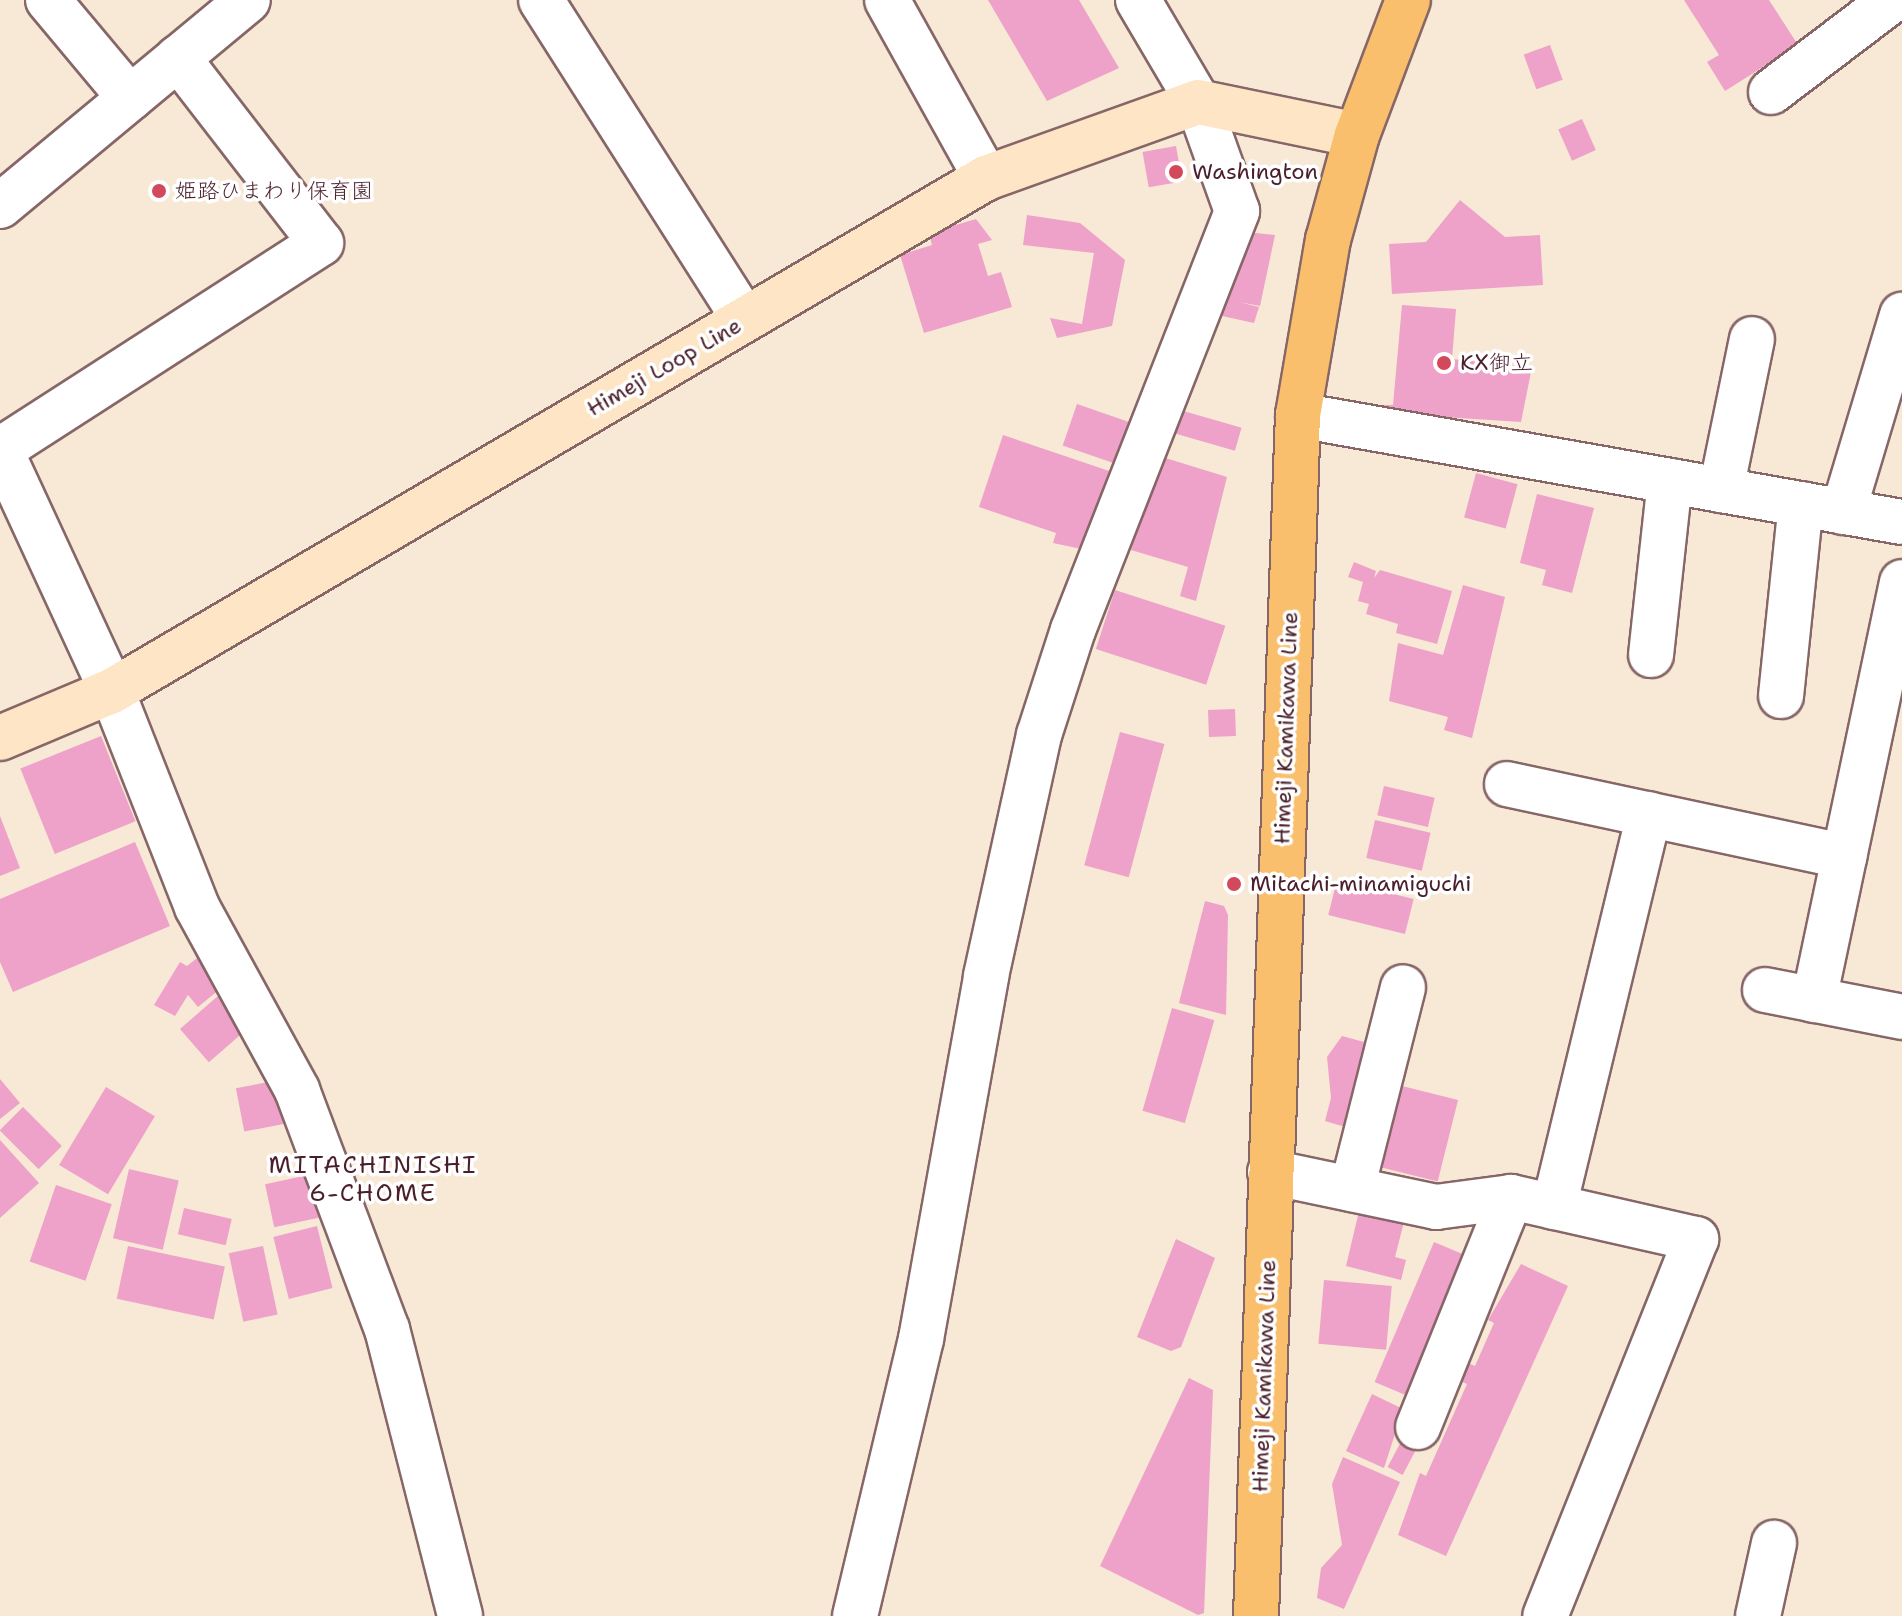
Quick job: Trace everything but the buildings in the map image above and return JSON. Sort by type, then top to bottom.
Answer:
[{"type":"main road","name":"Himeji Kamikawa Line","points":[[1256,1616],[1298,415],[1311,314],[1357,135],[1408,0]]},
{"type":"main road","name":"Himeji Loop Line","points":[[0,738],[112,691],[986,178],[1198,102]]},
{"type":"main road","points":[[1198,102],[1357,135]]},
{"type":"street","points":[[48,0],[130,98]]},
{"type":"street","points":[[0,206],[248,0]]},
{"type":"street","points":[[541,0],[744,319]]},
{"type":"street","points":[[887,0],[986,178]]},
{"type":"street","points":[[855,1616],[921,1339],[986,976],[1039,735],[1073,630],[1237,211],[1198,102],[1138,0]]},
{"type":"street","points":[[1771,92],[1892,0]]},
{"type":"street","points":[[178,58],[321,243],[0,450],[112,691],[197,907],[297,1090],[387,1329],[460,1616]]},
{"type":"street","points":[[1843,512],[1901,319]]},
{"type":"street","points":[[1721,490],[1752,339]]},
{"type":"street","points":[[1298,415],[1902,522]]},
{"type":"street","points":[[1651,655],[1670,481]]},
{"type":"street","points":[[1781,696],[1801,504]]},
{"type":"street","points":[[1814,1000],[1902,582]]},
{"type":"street","points":[[1507,784],[1844,856]]},
{"type":"street","points":[[1554,1207],[1649,814]]},
{"type":"street","points":[[1352,1189],[1403,987]]},
{"type":"street","points":[[1765,990],[1902,1017]]},
{"type":"street","points":[[1270,1172],[1436,1207],[1511,1197],[1696,1239],[1545,1616]]},
{"type":"street","points":[[1418,1427],[1511,1197]]},
{"type":"street","points":[[1758,1616],[1774,1543]]},
{"type":"place","name":"Washington","points":[[1176,172]]},
{"type":"place","name":"姫路ひまわり保育園","points":[[159,191]]},
{"type":"place","name":"KX御立","points":[[1444,363]]},
{"type":"place","name":"Mitachi-minamiguchi","points":[[1234,884]]},
{"type":"district","name":"MITACHINISHI 6-CHOME","points":[[373,1180]]}]
